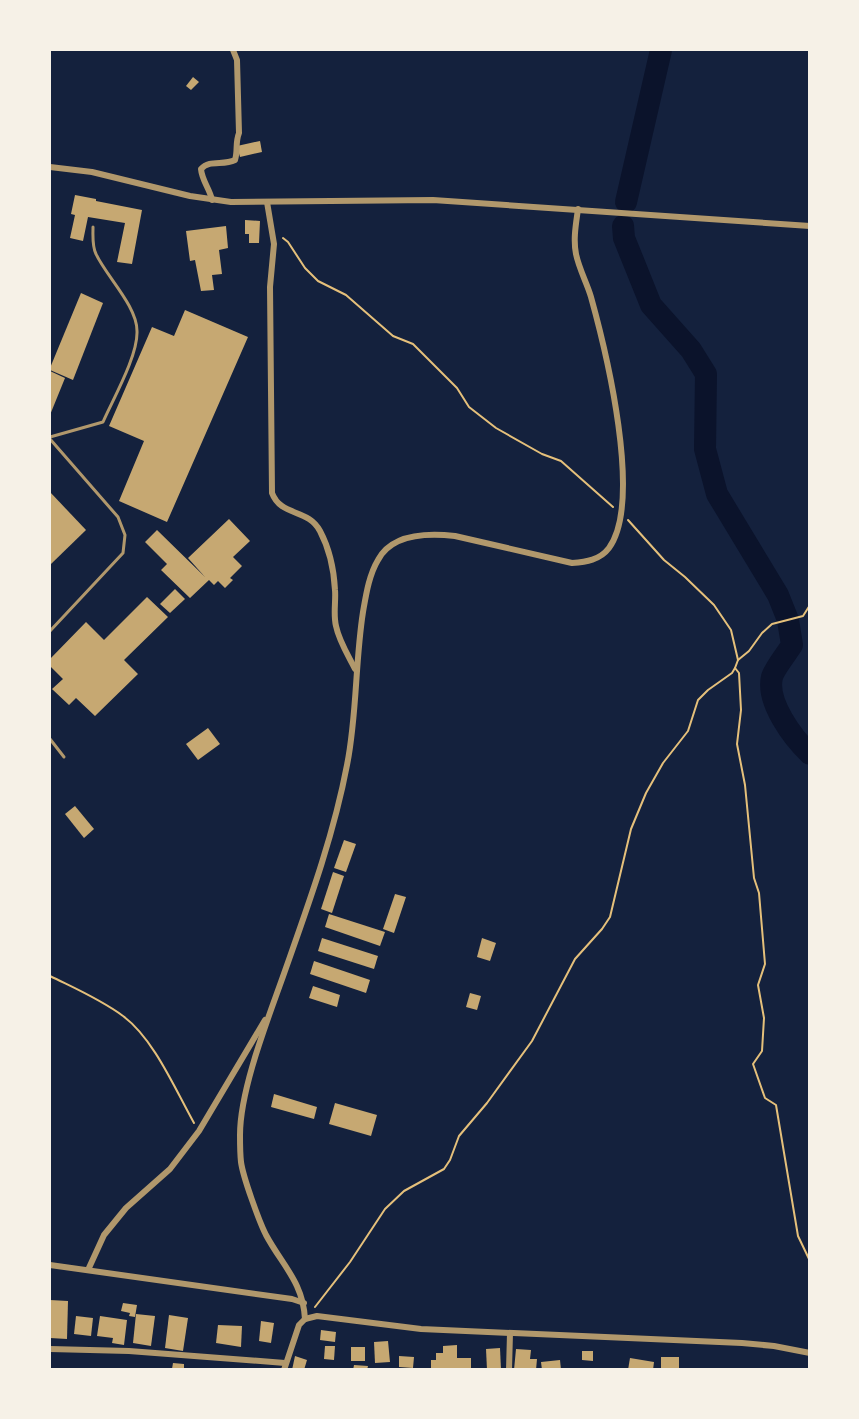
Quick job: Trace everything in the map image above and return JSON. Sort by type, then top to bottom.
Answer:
[{"type":"street","points":[[212,200],[201,170],[205,165],[213,163],[228,164],[235,160],[237,155],[235,148],[240,126],[237,60],[233,50]]},
{"type":"street","points":[[50,167],[92,172],[212,200],[267,202],[358,199],[433,200],[578,208],[810,226]]},
{"type":"street","points":[[267,202],[274,244],[270,287],[272,493],[281,507],[303,515],[319,529],[333,571],[336,626],[356,670]]},
{"type":"street","points":[[305,1319],[304,1303],[293,1276],[266,1234],[241,1163],[240,1132],[246,1090],[270,1011],[308,906],[335,818],[348,764],[356,670],[365,603],[372,572],[385,549],[395,542],[408,538],[437,534],[572,562],[586,562],[598,558],[608,549],[616,534],[621,512],[622,446],[611,382],[591,297],[576,256],[574,242],[578,208]]},
{"type":"street","points":[[88,1270],[104,1235],[126,1208],[170,1169],[199,1131],[270,1011]]},
{"type":"street","points":[[50,1265],[292,1299],[304,1303]]},
{"type":"street","points":[[50,1349],[129,1351],[285,1366],[300,1325],[305,1319],[317,1316],[421,1329],[742,1343],[810,1353]]},
{"type":"street","points":[[509,1370],[510,1333]]},
{"type":"lane","points":[[50,631],[123,553],[125,535],[118,517],[50,438],[103,422],[134,351],[137,330],[121,291],[96,254],[93,244],[93,227]]},
{"type":"lane","points":[[50,739],[64,757]]},
{"type":"path","points":[[272,233],[288,242],[305,268],[318,280],[346,295],[393,336],[413,344],[457,388],[469,407],[505,433],[542,454],[561,461],[606,503],[621,512],[664,560],[714,605],[730,630],[738,660]]},
{"type":"path","points":[[305,1319],[350,1262],[385,1209],[404,1191],[444,1169],[459,1136],[487,1103],[532,1041],[575,959],[602,929],[610,916],[631,829],[646,793],[663,763],[687,731],[698,700],[732,673],[738,660],[749,651],[772,624],[803,616],[810,605]]},
{"type":"path","points":[[735,668],[739,673],[741,710],[737,744],[746,785],[754,878],[759,893],[765,963],[758,985],[764,1018],[762,1051],[753,1064],[765,1098],[776,1106],[798,1236],[810,1261]]},
{"type":"path","points":[[50,976],[103,1003],[124,1017],[138,1031],[152,1049],[199,1131]]},
{"type":"building","points":[[193,77],[199,82],[191,90],[186,86]]},
{"type":"building","points":[[260,141],[262,152],[240,157],[237,146]]},
{"type":"building","points":[[75,195],[142,210],[132,264],[117,262],[125,223],[88,217],[83,241],[70,238],[75,215],[71,214]]},
{"type":"building","points":[[245,220],[260,221],[259,243],[249,243],[249,234],[245,234]]},
{"type":"building","points":[[226,226],[228,248],[219,250],[222,274],[212,275],[214,290],[201,291],[195,260],[190,261],[186,231]]},
{"type":"building","points":[[81,293],[103,303],[73,380],[50,368]]},
{"type":"building","points":[[185,310],[248,337],[167,522],[119,501],[144,441],[109,426],[152,327],[174,336]]},
{"type":"building","points":[[50,371],[65,378],[50,415]]},
{"type":"building","points":[[50,492],[86,530],[50,565]]},
{"type":"building","points":[[229,519],[250,541],[233,557],[242,566],[230,578],[233,580],[225,588],[218,581],[214,585],[209,580],[190,598],[161,570],[167,564],[145,542],[157,530],[205,577],[188,558]]},
{"type":"building","points":[[175,589],[185,599],[170,613],[160,604]]},
{"type":"building","points":[[147,597],[168,617],[124,660],[138,674],[95,716],[76,698],[69,705],[52,689],[63,679],[50,666],[50,659],[86,622],[104,640]]},
{"type":"building","points":[[208,728],[220,744],[198,760],[186,744]]},
{"type":"building","points":[[75,806],[94,829],[84,838],[65,814]]},
{"type":"building","points":[[344,840],[356,844],[346,872],[334,868]]},
{"type":"building","points":[[333,872],[344,876],[332,913],[321,909]]},
{"type":"building","points":[[395,894],[406,897],[394,933],[383,929]]},
{"type":"building","points":[[329,914],[385,932],[380,946],[325,927]]},
{"type":"building","points":[[322,938],[378,956],[374,969],[318,951]]},
{"type":"building","points":[[482,938],[496,943],[490,961],[477,957]]},
{"type":"building","points":[[314,961],[370,980],[366,993],[310,974]]},
{"type":"building","points":[[313,986],[340,995],[337,1007],[309,998]]},
{"type":"building","points":[[470,993],[481,996],[477,1010],[466,1007]]},
{"type":"building","points":[[274,1094],[317,1107],[314,1119],[271,1107]]},
{"type":"building","points":[[335,1103],[377,1115],[371,1136],[329,1124]]},
{"type":"building","points":[[50,1300],[68,1301],[67,1339],[50,1338]]},
{"type":"building","points":[[123,1303],[137,1305],[135,1317],[121,1311]]},
{"type":"building","points":[[136,1314],[155,1316],[151,1346],[133,1343]]},
{"type":"building","points":[[169,1315],[188,1318],[183,1351],[165,1348]]},
{"type":"building","points":[[76,1316],[93,1318],[91,1336],[74,1334]]},
{"type":"building","points":[[100,1316],[127,1320],[124,1345],[112,1343],[113,1338],[97,1336]]},
{"type":"building","points":[[261,1321],[274,1323],[271,1343],[259,1341]]},
{"type":"building","points":[[218,1325],[242,1326],[241,1347],[216,1343]]},
{"type":"building","points":[[321,1330],[336,1332],[335,1342],[320,1340]]},
{"type":"building","points":[[388,1341],[390,1362],[375,1363],[374,1342]]},
{"type":"building","points":[[457,1345],[457,1358],[471,1358],[471,1370],[431,1370],[431,1360],[436,1360],[436,1353],[443,1353],[443,1346]]},
{"type":"building","points":[[325,1346],[335,1346],[334,1360],[324,1359]]},
{"type":"building","points":[[351,1347],[365,1347],[365,1361],[351,1361]]},
{"type":"building","points":[[500,1348],[501,1370],[487,1370],[486,1349]]},
{"type":"building","points":[[516,1349],[531,1350],[530,1359],[537,1359],[536,1370],[514,1370]]},
{"type":"building","points":[[582,1351],[593,1351],[593,1361],[582,1360]]},
{"type":"building","points":[[295,1356],[307,1360],[304,1370],[292,1370]]},
{"type":"building","points":[[399,1356],[414,1357],[413,1368],[399,1367]]},
{"type":"building","points":[[661,1357],[679,1357],[679,1368],[661,1369]]},
{"type":"building","points":[[630,1358],[654,1362],[653,1370],[628,1370]]},
{"type":"building","points":[[560,1360],[561,1370],[542,1370],[541,1362]]},
{"type":"building","points":[[173,1363],[184,1364],[184,1370],[172,1369]]},
{"type":"building","points":[[354,1365],[368,1366],[367,1370],[353,1370]]},
{"type":"waterway","points":[[626,202],[661,50]]},
{"type":"waterway","points":[[623,226],[624,238],[651,305],[691,350],[706,374],[705,449],[717,494],[778,595],[788,620],[792,645],[773,674],[771,687],[782,719],[810,754]]}]
